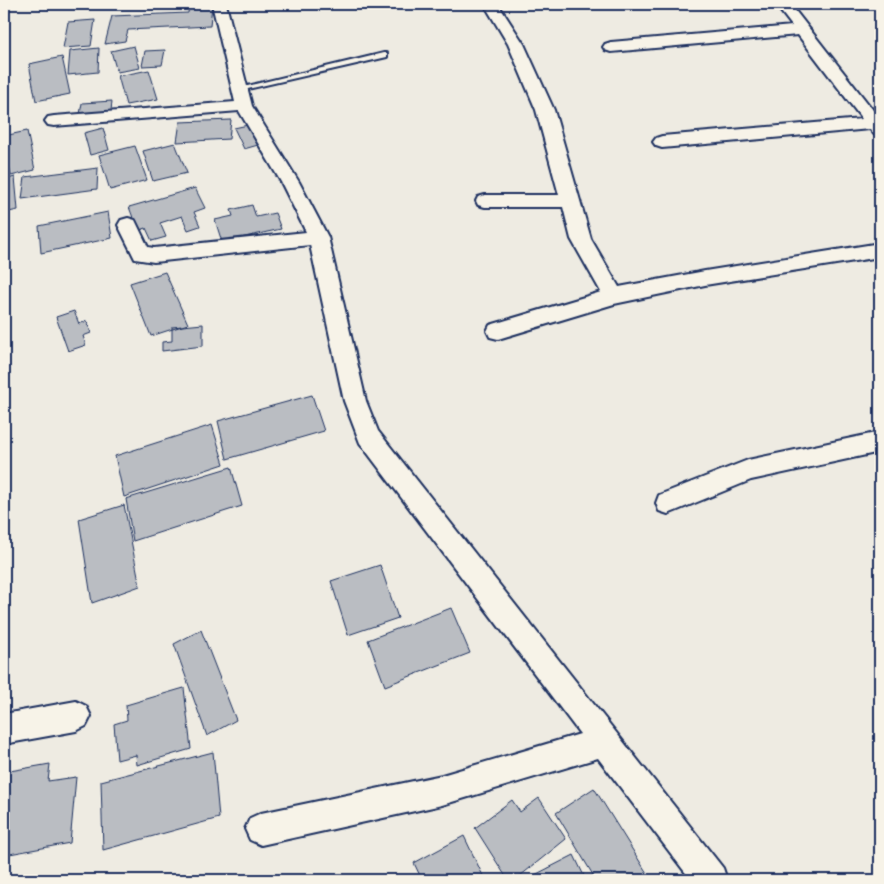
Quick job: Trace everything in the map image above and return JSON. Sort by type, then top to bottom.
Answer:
[{"type":"street","points":[[219,4],[241,98],[290,182],[318,236],[355,401],[368,436],[602,742],[711,880]]},
{"type":"street","points":[[491,4],[516,44],[545,110],[581,239],[614,296]]},
{"type":"street","points":[[782,4],[878,126]]},
{"type":"street","points":[[611,47],[804,30]]},
{"type":"street","points":[[54,120],[241,98]]},
{"type":"street","points":[[662,142],[878,126]]},
{"type":"street","points":[[485,201],[571,201]]},
{"type":"street","points":[[128,225],[142,254],[154,255],[318,236]]},
{"type":"street","points":[[498,331],[614,296],[705,278],[880,250]]},
{"type":"street","points":[[668,503],[748,470],[880,442]]},
{"type":"street","points":[[4,729],[76,716]]},
{"type":"street","points":[[261,829],[442,790],[602,742]]},
{"type":"lane","points":[[241,98],[384,55]]},
{"type":"building","points":[[189,4],[212,4],[210,26],[128,30],[125,41],[105,44],[112,16],[188,13]]},
{"type":"building","points":[[95,20],[91,46],[63,48],[68,22]]},
{"type":"building","points":[[134,46],[140,68],[117,72],[111,51]]},
{"type":"building","points":[[99,48],[98,72],[68,75],[70,51]]},
{"type":"building","points":[[165,50],[162,65],[142,66],[145,51]]},
{"type":"building","points":[[62,57],[70,94],[36,101],[29,64]]},
{"type":"building","points":[[149,70],[158,99],[126,105],[118,76]]},
{"type":"building","points":[[112,101],[111,111],[80,114],[82,103]]},
{"type":"building","points":[[231,120],[229,139],[177,142],[180,122]]},
{"type":"building","points":[[248,125],[258,145],[244,149],[234,128]]},
{"type":"building","points":[[103,128],[109,150],[90,155],[84,133]]},
{"type":"building","points":[[27,131],[35,170],[11,176],[4,136]]},
{"type":"building","points":[[175,143],[187,173],[153,181],[143,151]]},
{"type":"building","points":[[135,146],[147,180],[110,190],[99,155]]},
{"type":"building","points":[[98,168],[97,189],[22,199],[25,177]]},
{"type":"building","points":[[15,177],[18,210],[4,213],[4,180]]},
{"type":"building","points":[[195,188],[205,208],[194,212],[200,226],[188,230],[182,216],[160,223],[166,237],[152,241],[146,228],[138,231],[129,207]]},
{"type":"building","points":[[252,205],[256,217],[275,213],[281,229],[222,242],[215,220],[233,216],[231,210]]},
{"type":"building","points":[[108,212],[112,238],[41,253],[39,226]]},
{"type":"building","points":[[165,272],[188,324],[151,336],[130,283]]},
{"type":"building","points":[[74,311],[79,324],[87,321],[91,333],[83,336],[86,345],[68,351],[56,317]]},
{"type":"building","points":[[203,324],[203,346],[162,351],[162,342],[172,341],[172,327]]},
{"type":"building","points":[[312,395],[324,431],[227,459],[218,421]]},
{"type":"building","points":[[212,425],[224,464],[124,497],[115,456]]},
{"type":"building","points":[[231,467],[242,506],[133,541],[126,499]]},
{"type":"building","points":[[124,505],[140,586],[92,603],[79,519]]},
{"type":"building","points":[[380,565],[398,618],[348,635],[331,581]]},
{"type":"building","points":[[451,608],[470,653],[385,686],[368,640]]},
{"type":"building","points":[[201,630],[236,720],[207,736],[174,644]]},
{"type":"building","points":[[184,688],[191,749],[137,765],[136,755],[117,760],[114,724],[127,720],[126,705]]},
{"type":"building","points":[[213,752],[219,818],[103,850],[101,781]]},
{"type":"building","points":[[50,764],[48,781],[76,777],[70,843],[4,855],[4,772]]},
{"type":"building","points":[[594,788],[650,878],[647,880],[596,880],[556,813]]},
{"type":"building","points":[[539,798],[566,839],[515,880],[508,880],[475,828],[512,800],[520,812]]},
{"type":"building","points":[[464,836],[485,880],[422,880],[414,863]]},
{"type":"building","points":[[574,855],[586,880],[525,880]]}]
